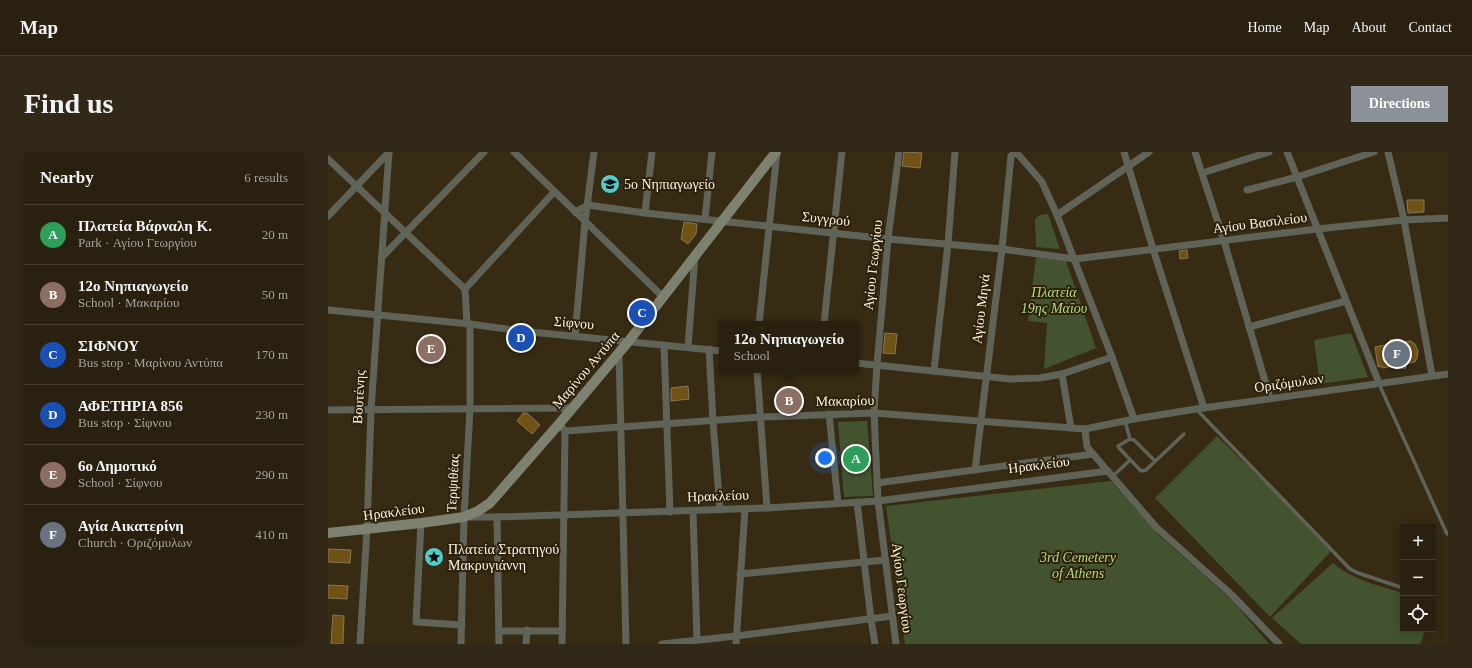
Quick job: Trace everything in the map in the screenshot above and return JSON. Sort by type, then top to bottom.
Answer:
[{"type":"street","points":[[328,216],[389,152]]},
{"type":"street","name":"Βουτένης","points":[[360,644],[367,529],[371,410],[389,152]]},
{"type":"street","points":[[382,257],[484,152]]},
{"type":"street","points":[[514,152],[662,297]]},
{"type":"street","points":[[575,336],[585,222],[594,152]]},
{"type":"street","points":[[645,213],[652,152]]},
{"type":"street","points":[[705,219],[712,152]]},
{"type":"street","points":[[759,321],[770,226],[776,152]]},
{"type":"street","name":"Μαρίνου Αντύπα","points":[[464,517],[478,511],[490,503],[562,428],[573,408],[628,342],[776,152]]},
{"type":"street","points":[[824,321],[842,152]]},
{"type":"street","name":"Αγίου Γεωργίου","points":[[896,644],[878,501],[874,413],[876,364],[888,239],[899,152]]},
{"type":"street","points":[[934,371],[948,244],[955,152]]},
{"type":"street","points":[[1016,152],[1042,182],[1057,215],[1112,357],[1134,419]]},
{"type":"street","name":"Αγίου Μηνά","points":[[975,470],[1002,249],[1011,156],[1016,152]]},
{"type":"street","points":[[1124,152],[1153,249],[1204,408]]},
{"type":"street","points":[[1057,215],[1149,152]]},
{"type":"street","points":[[1195,152],[1224,241],[1270,398]]},
{"type":"street","points":[[1202,173],[1268,152]]},
{"type":"street","points":[[1287,152],[1379,383]]},
{"type":"street","points":[[1248,190],[1297,177],[1374,152]]},
{"type":"street","points":[[1388,152],[1404,220],[1432,375]]},
{"type":"street","points":[[328,159],[465,289],[554,192]]},
{"type":"street","points":[[575,212],[588,205]]},
{"type":"street","name":"Συγγρού","points":[[588,205],[645,213],[888,239],[1002,249],[1075,259]]},
{"type":"street","name":"Αγίου Βασιλείου","points":[[1075,259],[1317,229],[1404,220],[1448,218]]},
{"type":"street","points":[[688,347],[696,256]]},
{"type":"street","name":"Τερψιθέας","points":[[461,644],[464,517],[470,409],[468,324],[465,289]]},
{"type":"street","points":[[1250,327],[1346,301]]},
{"type":"street","name":"Σίφνου","points":[[328,310],[719,351]]},
{"type":"street","points":[[664,345],[670,512]]},
{"type":"street","points":[[709,349],[720,510]]},
{"type":"street","points":[[620,352],[626,644]]},
{"type":"street","points":[[859,363],[1010,379],[1062,374],[1112,357]]},
{"type":"street","points":[[757,373],[767,508]]},
{"type":"street","points":[[1062,374],[1071,428]]},
{"type":"street","name":"Οριζόμυλων","points":[[1134,419],[1270,398],[1448,374]]},
{"type":"street","points":[[328,410],[573,408]]},
{"type":"street","name":"Μακαρίου","points":[[562,428],[667,425],[761,417],[874,413],[1071,428],[1086,428],[1134,419]]},
{"type":"street","points":[[829,414],[838,503]]},
{"type":"street","points":[[562,428],[562,644]]},
{"type":"street","points":[[1086,428],[1087,446],[1156,527],[1232,595],[1279,644]]},
{"type":"street","points":[[877,483],[1093,454]]},
{"type":"street","name":"Ηρακλείου","points":[[328,533],[421,524],[464,517],[670,512],[878,501],[1110,473]]},
{"type":"street","points":[[857,502],[875,644]]},
{"type":"street","points":[[736,644],[745,509]]},
{"type":"street","points":[[693,511],[697,640]]},
{"type":"street","points":[[497,517],[499,644]]},
{"type":"street","points":[[421,524],[416,622],[462,625]]},
{"type":"street","points":[[740,574],[885,560]]},
{"type":"street","points":[[662,644],[892,616]]},
{"type":"street","points":[[526,644],[527,630]]},
{"type":"street","points":[[499,631],[562,631]]},
{"type":"lane","points":[[1379,383],[1447,534]]},
{"type":"lane","points":[[1196,409],[1350,569],[1400,587]]},
{"type":"lane","points":[[1125,421],[1130,440]]},
{"type":"lane","points":[[1155,461],[1137,442],[1130,440],[1118,446],[1141,471],[1146,470],[1184,434]]},
{"type":"lane","points":[[1110,473],[1130,460]]},
{"type":"green space","points":[[1048,214],[1060,249],[1036,247],[1035,219],[1040,215]]},
{"type":"green space","name":"Πλατεία 19ης Μαΐου","points":[[1036,257],[1066,261],[1096,348],[1044,369],[1047,323],[1028,321]]},
{"type":"green space","points":[[1351,333],[1368,377],[1320,384],[1314,340]]},
{"type":"green space","points":[[867,421],[873,496],[844,497],[838,422]]},
{"type":"green space","points":[[1217,436],[1333,549],[1270,617],[1155,498]]},
{"type":"green space","name":"3rd Cemetery of Athens","points":[[1111,481],[1159,535],[1233,601],[1269,644],[905,644],[886,506]]},
{"type":"green space","points":[[1333,563],[1358,578],[1375,585],[1400,592],[1400,632],[1425,632],[1420,644],[1301,644],[1272,618]]},
{"type":"building","points":[[904,152],[922,153],[920,168],[902,166]]},
{"type":"building","points":[[1407,200],[1424,200],[1424,212],[1408,213]]},
{"type":"building","points":[[684,222],[697,224],[696,234],[688,244],[681,239]]},
{"type":"building","points":[[1187,250],[1188,258],[1180,259],[1179,251]]},
{"type":"building","points":[[885,333],[897,334],[895,354],[883,353]]},
{"type":"building","points":[[1400,339],[1401,342],[1411,341],[1415,344],[1418,351],[1415,362],[1405,364],[1406,368],[1395,369],[1394,366],[1382,368],[1382,366],[1378,367],[1375,347],[1390,344],[1390,340]]},
{"type":"building","points":[[688,386],[689,399],[671,401],[671,388]]},
{"type":"building","points":[[523,413],[527,413],[540,425],[532,434],[517,421]]},
{"type":"building","points":[[328,549],[351,550],[350,563],[328,562]]},
{"type":"building","points":[[328,585],[348,586],[347,599],[328,598]]},
{"type":"building","points":[[333,615],[344,616],[343,644],[331,644]]},
{"type":"place","name":"5ο Νηπιαγωγείο","points":[[610,184]]},
{"type":"place","name":"ΣΙΦΝΟΥ","points":[[642,313]]},
{"type":"place","name":"ΑΦΕΤΗΡΙΑ 856","points":[[521,338]]},
{"type":"place","name":"6ο Δημοτικό","points":[[431,349]]},
{"type":"place","name":"Αγία Αικατερίνη","points":[[1397,354]]},
{"type":"place","name":"12ο Νηπιαγωγείο","points":[[789,401]]},
{"type":"place","name":"Πλατεία Βάρναλη Κ.","points":[[856,459]]},
{"type":"place","name":"Πλατεία Στρατηγού Μακρυγιάννη","points":[[434,557]]}]
